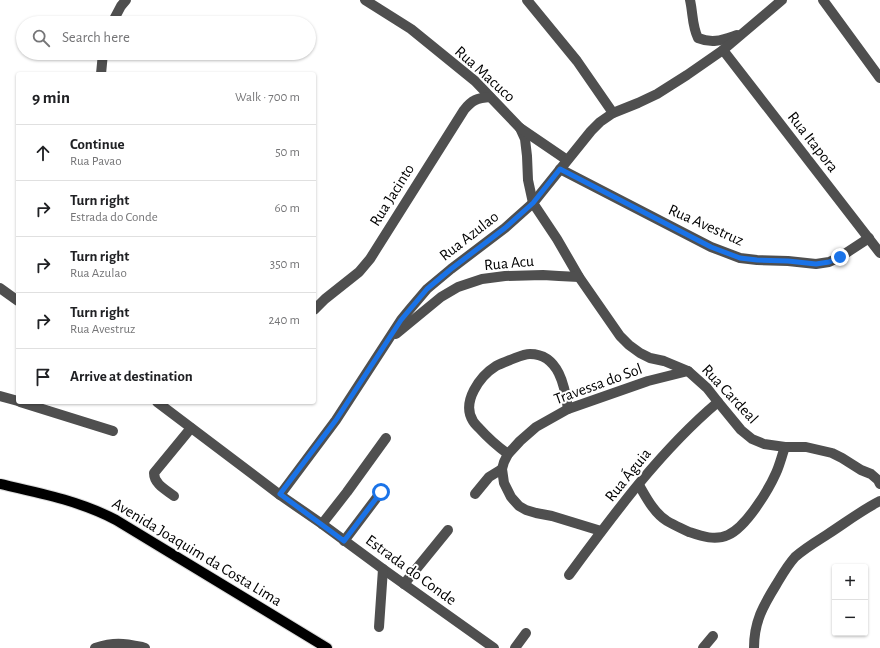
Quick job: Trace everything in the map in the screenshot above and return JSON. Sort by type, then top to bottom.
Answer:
[{"type":"main road","name":"Avenida Joaquim da Costa Lima","points":[[0,484],[48,494],[88,507],[116,520],[327,648]]},
{"type":"street","points":[[116,16],[126,0]]},
{"type":"street","name":"Rua Macuco","points":[[365,0],[411,29],[475,81],[520,128],[524,139],[527,156],[529,191],[533,203]]},
{"type":"street","points":[[527,0],[577,61],[613,113]]},
{"type":"street","points":[[690,0],[695,32],[698,38],[710,41],[721,41],[744,32]]},
{"type":"street","name":"Rua Azulao","points":[[280,494],[336,420],[401,320],[427,289],[505,228],[533,203],[567,160],[600,122],[613,113],[657,94],[687,75],[723,50],[782,0]]},
{"type":"street","points":[[823,0],[880,78]]},
{"type":"street","name":"Rua Itapora","points":[[723,50],[880,253]]},
{"type":"street","points":[[101,72],[102,60]]},
{"type":"street","name":"Rua Jacinto","points":[[316,308],[324,299],[359,272],[370,259],[464,110],[470,103],[478,98],[490,97]]},
{"type":"street","points":[[520,128],[567,160]]},
{"type":"street","name":"Rua Avestruz","points":[[560,169],[711,247],[740,258],[816,264],[829,262],[840,257],[869,238]]},
{"type":"street","name":"Rua Cardeal","points":[[533,203],[557,239],[579,277],[620,336],[629,345],[650,358],[664,361],[688,371],[707,388],[741,430],[752,439],[764,444],[806,446],[832,453],[870,474],[878,480],[880,484]]},
{"type":"street","name":"Rua Acu","points":[[389,340],[441,297],[458,287],[482,279],[543,275],[579,277]]},
{"type":"street","points":[[0,288],[16,300]]},
{"type":"street","points":[[508,454],[484,434],[472,420],[469,410],[470,400],[475,387],[485,375],[496,366],[529,354],[538,355],[547,359],[560,374],[565,389],[568,409]]},
{"type":"street","name":"Travessa do Sol","points":[[502,469],[508,454],[520,441],[536,427],[568,409],[648,380],[688,371]]},
{"type":"street","points":[[0,396],[16,401]]},
{"type":"street","name":"Rua Águia","points":[[569,575],[638,485],[683,434],[718,402]]},
{"type":"street","points":[[25,404],[113,431]]},
{"type":"street","name":"Estrada do Conde","points":[[160,404],[344,541],[494,648]]},
{"type":"street","points":[[174,496],[157,483],[154,473],[191,428]]},
{"type":"street","points":[[322,524],[386,438]]},
{"type":"street","points":[[638,485],[658,514],[666,521],[698,535],[717,538],[728,536],[750,515],[767,491],[777,472],[785,446]]},
{"type":"street","points":[[475,494],[489,477],[502,469],[504,483],[511,497],[519,506],[526,510],[602,531]]},
{"type":"street","points":[[344,541],[381,492]]},
{"type":"street","points":[[754,648],[756,625],[762,611],[787,567],[805,549],[880,501]]},
{"type":"street","points":[[404,584],[448,530]]},
{"type":"street","points":[[379,627],[383,569]]},
{"type":"street","points":[[515,648],[526,633]]},
{"type":"street","points":[[703,648],[713,636]]},
{"type":"street","points":[[95,648],[109,644],[126,643],[145,648]]},
{"type":"route","points":[[381,492],[344,541],[280,494],[336,420],[401,320],[427,289],[478,247],[505,228],[533,203],[560,169],[711,247],[740,258],[816,264],[829,262],[840,257]]}]
